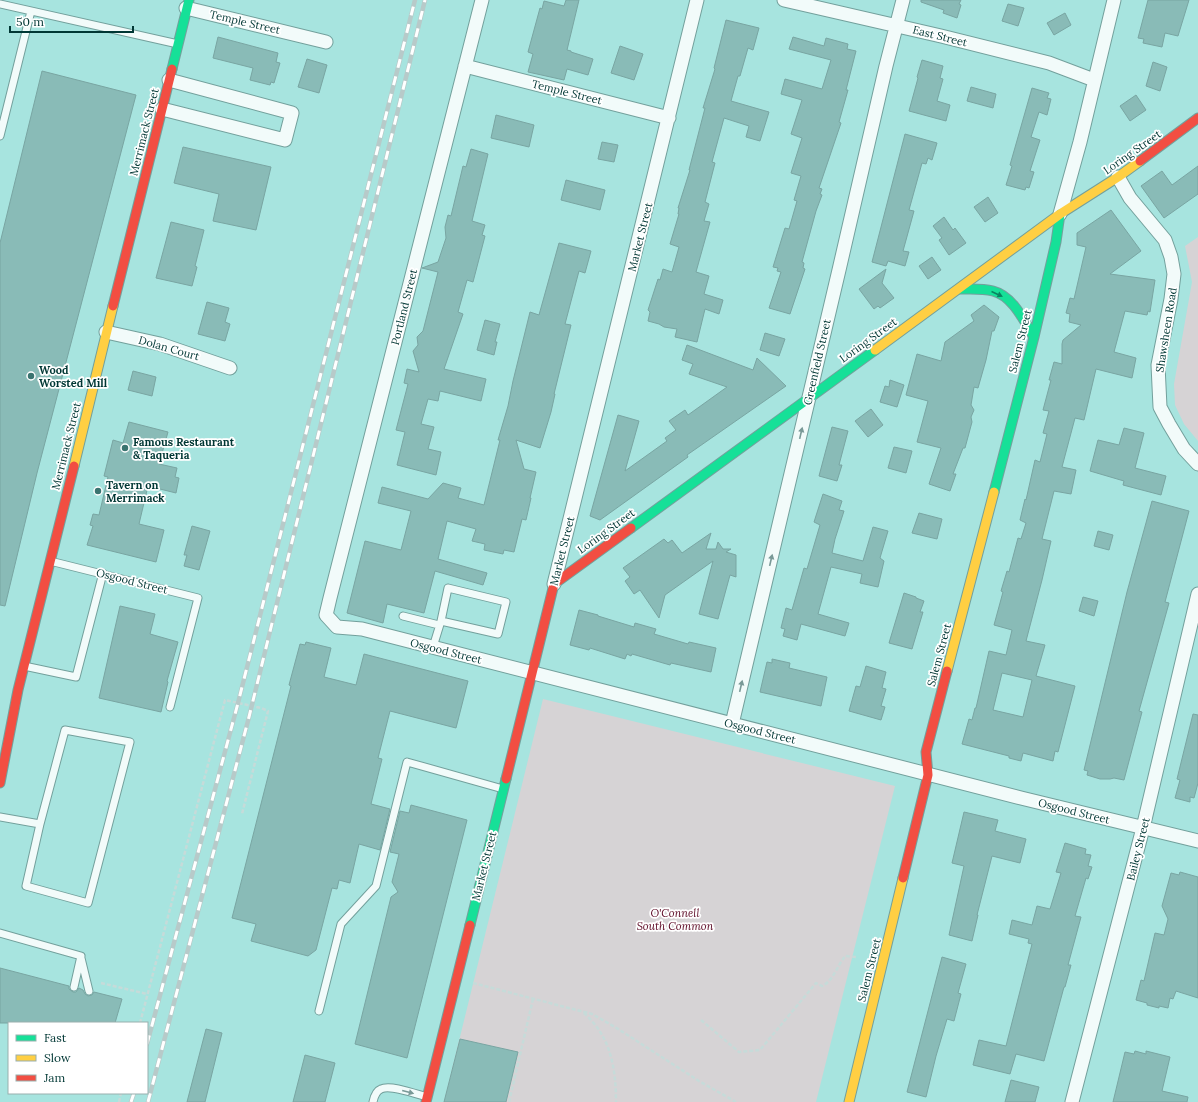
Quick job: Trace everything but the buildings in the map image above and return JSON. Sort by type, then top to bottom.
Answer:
[{"type":"main road","name":"Merrimack Street","points":[[0,783],[18,690],[188,4]]},
{"type":"main road","name":"Loring Street","points":[[554,584],[1060,214],[1118,177],[1198,118]]},
{"type":"main road","name":"Salem Street","points":[[849,1102],[928,775],[926,752],[1034,337],[1056,242],[1060,214]]},
{"type":"main road","points":[[959,289],[979,289],[997,292],[1006,298],[1018,311],[1034,337]]},
{"type":"main road","name":"Market Street","points":[[426,1099],[554,584]]},
{"type":"street","name":"Portland Street","points":[[326,615],[482,0]]},
{"type":"street","name":"Market Street","points":[[554,584],[697,0]]},
{"type":"street","name":"East Street","points":[[784,0],[941,36],[1049,64],[1094,80]]},
{"type":"street","name":"Greenfield Street","points":[[732,724],[886,66],[903,0]]},
{"type":"street","points":[[1060,214],[1080,142],[1114,0]]},
{"type":"street","name":"Temple Street","points":[[188,4],[326,42]]},
{"type":"street","name":"Temple Street","points":[[466,66],[668,118]]},
{"type":"street","points":[[162,109],[285,140],[292,113],[170,80]]},
{"type":"street","name":"Shawsheen Road","points":[[1118,177],[1130,198],[1165,240],[1171,257],[1174,274],[1171,299],[1158,365],[1160,407],[1184,449],[1198,464]]},
{"type":"street","name":"Dolan Court","points":[[106,332],[160,344],[230,368]]},
{"type":"street","name":"Bailey Street","points":[[1072,1102],[1143,828],[1198,594]]},
{"type":"street","name":"Osgood Street","points":[[326,615],[337,627],[362,629],[928,775],[1198,841]]},
{"type":"lane","points":[[0,4],[178,44]]},
{"type":"lane","points":[[0,136],[32,11]]},
{"type":"lane","name":"Osgood Street","points":[[50,561],[103,573],[198,598],[170,707]]},
{"type":"lane","points":[[24,666],[76,677],[103,573]]},
{"type":"lane","points":[[402,616],[440,623],[498,634],[506,602],[448,588],[440,623],[434,647]]},
{"type":"lane","points":[[65,730],[130,742],[88,904],[26,886],[40,824],[65,730]]},
{"type":"lane","points":[[319,1011],[341,924],[376,886],[407,762],[503,789]]},
{"type":"lane","points":[[0,817],[40,824]]},
{"type":"lane","points":[[0,934],[81,956]]},
{"type":"lane","points":[[74,987],[81,956]]},
{"type":"lane","points":[[81,956],[89,991]]},
{"type":"lane","points":[[373,1102],[375,1094],[380,1089],[390,1087],[426,1099]]},
{"type":"path","points":[[140,1022],[225,700],[268,711],[242,814]]},
{"type":"path","points":[[701,1020],[739,1052],[760,1050],[816,983],[822,986],[825,985],[845,956],[856,957]]},
{"type":"path","points":[[101,983],[147,994]]},
{"type":"path","points":[[471,983],[592,1014],[699,1081],[736,1102]]},
{"type":"path","points":[[509,1102],[533,999]]},
{"type":"path","points":[[584,1012],[599,1030],[609,1052],[615,1073],[616,1102]]},
{"type":"green space","points":[[1198,237],[1198,441],[1184,424],[1175,405],[1174,384],[1192,282],[1185,246]]},
{"type":"green space","name":"O'Connell South Common","points":[[543,699],[895,786],[816,1102],[444,1102]]},
{"type":"railway","points":[[148,1040],[238,703],[415,0]]},
{"type":"railway","points":[[148,1102],[249,717],[425,0]]},
{"type":"railway","points":[[131,1102],[134,1094]]},
{"type":"traffic: fast","points":[[172,69],[189,0]]},
{"type":"traffic: fast","points":[[994,492],[1034,337],[1056,242],[1060,214]]},
{"type":"traffic: fast","points":[[959,289],[985,289],[1000,294],[1017,310],[1034,337]]},
{"type":"traffic: fast","points":[[631,528],[875,350]]},
{"type":"traffic: fast","points":[[470,925],[506,779]]},
{"type":"traffic: slow","points":[[875,350],[1060,214],[1140,161]]},
{"type":"traffic: slow","points":[[74,466],[113,306]]},
{"type":"traffic: slow","points":[[947,671],[994,492]]},
{"type":"traffic: slow","points":[[849,1102],[903,878]]},
{"type":"traffic: jam","points":[[113,306],[172,69]]},
{"type":"traffic: jam","points":[[1140,161],[1198,118]]},
{"type":"traffic: jam","points":[[0,783],[18,690],[74,466]]},
{"type":"traffic: jam","points":[[506,779],[554,584],[631,528]]},
{"type":"traffic: jam","points":[[903,878],[928,775],[926,752],[947,671]]},
{"type":"traffic: jam","points":[[426,1102],[470,925]]},
{"type":"place","name":"Wood Worsted Mill","points":[[31,376]]},
{"type":"place","name":"Famous Restaurant & Taqueria","points":[[125,448]]},
{"type":"place","name":"Tavern on Merrimack","points":[[98,491]]}]
